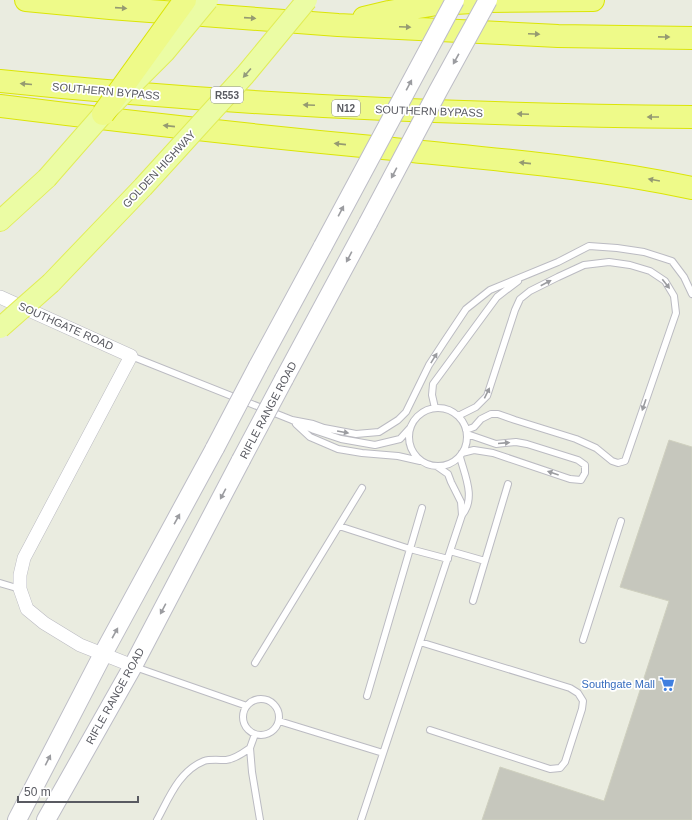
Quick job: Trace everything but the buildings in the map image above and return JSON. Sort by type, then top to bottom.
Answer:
[{"type":"highway","points":[[26,0],[110,8],[338,25],[558,36],[692,38]]},
{"type":"highway","points":[[103,114],[185,0]]},
{"type":"highway","points":[[338,25],[389,12],[437,4],[490,1],[593,0]]},
{"type":"highway","name":"SOUTHERN BYPASS","points":[[0,81],[194,99],[370,109],[588,116],[692,117]]},
{"type":"highway","points":[[0,106],[279,138],[596,171],[660,181],[692,188]]},
{"type":"main road","points":[[0,221],[47,178],[103,114],[165,52],[208,0]]},
{"type":"main road","name":"GOLDEN HIGHWAY","points":[[0,328],[51,283],[143,187],[245,75],[307,0]]},
{"type":"main road","points":[[17,820],[103,654],[455,0]]},
{"type":"main road","name":"RIFLE RANGE ROAD","points":[[46,820],[133,666],[284,379],[488,0]]},
{"type":"street","name":"SOUTHGATE ROAD","points":[[0,297],[131,356]]},
{"type":"street","points":[[131,356],[24,558],[20,575],[20,589],[27,609],[44,623],[80,645],[133,666]]},
{"type":"lane","points":[[292,420],[356,434],[379,432],[398,420],[406,412],[429,365],[466,309],[490,290],[558,262],[589,246],[644,252],[672,261],[684,277],[692,294]]},
{"type":"lane","points":[[458,416],[476,407],[487,396],[515,310],[520,299],[530,291],[584,265],[609,262],[630,265],[650,271],[665,281],[674,296],[676,313],[625,460],[618,463],[596,448],[576,439],[498,414],[491,414],[481,419],[474,427],[466,432]]},
{"type":"lane","points":[[435,408],[432,395],[433,384],[497,297],[522,277]]},
{"type":"lane","points":[[131,356],[314,430],[341,439],[375,445],[400,439],[410,428]]},
{"type":"lane","points":[[361,820],[462,515],[467,509],[470,499],[461,455],[466,444],[464,424],[458,416],[450,411],[440,408],[430,409],[421,413],[414,419],[408,437],[409,446],[414,455],[420,461],[429,466],[438,467],[448,465],[461,455],[474,450],[493,453],[570,479],[581,480],[585,473],[585,465],[578,460],[527,444],[516,442],[496,444],[466,432]]},
{"type":"lane","points":[[406,412],[421,413]]},
{"type":"lane","points":[[292,420],[310,437],[338,449],[398,456],[420,461]]},
{"type":"lane","points":[[438,467],[448,474],[461,502],[462,515]]},
{"type":"lane","points":[[473,601],[508,484]]},
{"type":"lane","points":[[255,663],[362,488]]},
{"type":"lane","points":[[367,696],[422,508]]},
{"type":"lane","points":[[583,640],[621,521]]},
{"type":"lane","points":[[339,526],[410,549],[448,559]]},
{"type":"lane","points":[[450,551],[485,561]]},
{"type":"lane","points":[[0,583],[20,589]]},
{"type":"lane","points":[[420,642],[570,688],[578,693],[583,701],[582,709],[565,762],[560,768],[550,769],[430,730]]},
{"type":"lane","points":[[133,666],[247,706]]},
{"type":"lane","points":[[257,699],[269,700],[278,709],[279,721],[277,726],[267,734],[261,735],[250,731],[246,727],[243,716],[247,706],[257,699]]},
{"type":"lane","points":[[279,721],[383,753]]},
{"type":"lane","points":[[256,734],[250,748],[252,772],[260,820]]},
{"type":"lane","points":[[157,820],[177,783],[189,770],[205,760],[227,760],[239,756],[250,748]]},
{"type":"place","name":"Southgate Mall","points":[[667,684]]}]
